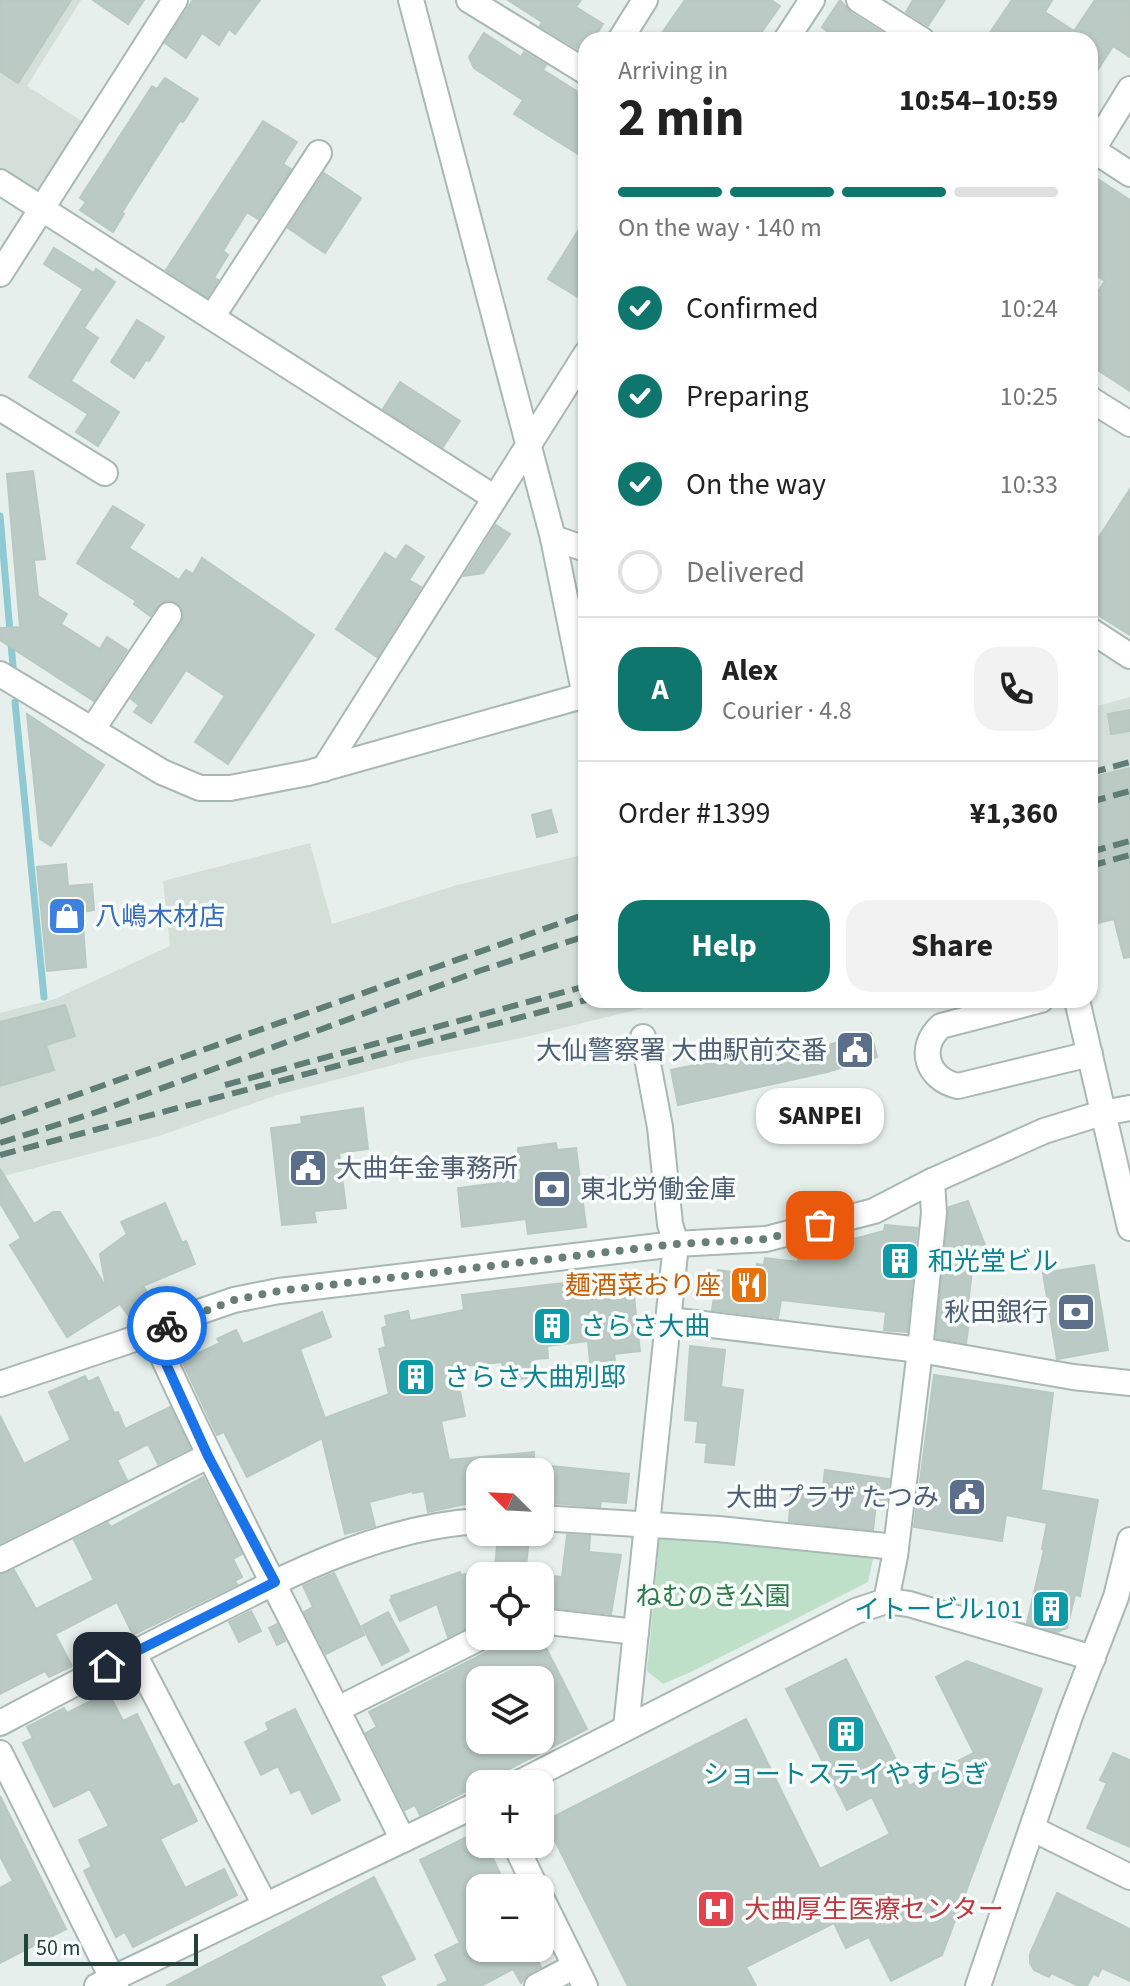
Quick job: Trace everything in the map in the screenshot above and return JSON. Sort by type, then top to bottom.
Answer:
[{"type":"street","points":[[0,274],[175,0]]},
{"type":"street","points":[[411,0],[530,443],[578,658]]},
{"type":"street","points":[[469,0],[496,7],[578,66]]},
{"type":"street","points":[[625,32],[645,0]]},
{"type":"street","points":[[791,32],[812,0]]},
{"type":"street","points":[[859,0],[909,32]]},
{"type":"street","points":[[1098,140],[1130,89]]},
{"type":"street","points":[[212,317],[319,153]]},
{"type":"street","points":[[1098,155],[1130,174]]},
{"type":"street","points":[[0,182],[495,498]]},
{"type":"street","points":[[324,769],[578,367]]},
{"type":"street","points":[[1098,404],[1130,424]]},
{"type":"street","points":[[0,408],[105,473]]},
{"type":"street","points":[[553,538],[578,546]]},
{"type":"street","points":[[92,730],[169,615]]},
{"type":"street","points":[[1098,635],[1130,656]]},
{"type":"street","points":[[0,674],[162,772],[200,788],[230,788],[324,769],[578,699]]},
{"type":"street","points":[[1010,1008],[941,1026],[928,1044],[929,1066],[936,1076],[958,1086],[1090,1054]]},
{"type":"street","points":[[1079,1008],[1130,1228]]},
{"type":"street","points":[[626,1728],[676,1244],[670,1224],[660,1127],[643,1037]]},
{"type":"street","points":[[0,1384],[152,1333],[234,1300],[279,1291],[676,1244],[766,1239],[874,1211],[932,1181],[1044,1131],[1102,1113],[1130,1108]]},
{"type":"street","points":[[886,1601],[896,1547],[920,1350],[934,1213],[932,1181]]},
{"type":"street","points":[[670,1320],[920,1350],[1073,1377],[1130,1383]]},
{"type":"street","points":[[152,1333],[208,1456],[275,1582],[403,1840]]},
{"type":"street","points":[[0,1560],[208,1456]]},
{"type":"street","points":[[554,1519],[764,1533],[896,1547]]},
{"type":"street","points":[[0,1723],[133,1652],[318,1562],[401,1535],[466,1522]]},
{"type":"street","points":[[978,1986],[1070,1716],[1116,1597],[1130,1540]]},
{"type":"street","points":[[544,1770],[856,1611],[886,1601],[909,1604],[1093,1658]]},
{"type":"street","points":[[554,1623],[636,1632]]},
{"type":"street","points":[[338,1709],[466,1645]]},
{"type":"street","points":[[133,1652],[265,1905]]},
{"type":"street","points":[[0,1753],[108,1983],[466,1810]]},
{"type":"street","points":[[1033,1829],[1130,1877]]},
{"type":"street","points":[[537,1986],[580,1976],[554,1923]]},
{"type":"shaded area","points":[[0,0],[81,0],[27,86],[83,122],[38,193],[0,169]]},
{"type":"shaded area","points":[[1130,697],[1130,880],[1098,889],[1098,706]]},
{"type":"shaded area","points":[[310,843],[332,924],[457,885],[578,856],[578,1008],[644,1008],[526,1037],[420,1058],[277,1095],[159,1136],[0,1177],[0,1013],[55,999],[170,946],[163,881]]},
{"type":"green space","name":"ねむのき公園","points":[[660,1534],[874,1554],[868,1582],[663,1684],[647,1671]]},
{"type":"building","points":[[0,0],[71,0],[18,83],[0,71]]},
{"type":"building","points":[[93,0],[144,0],[128,24]]},
{"type":"building","points":[[193,0],[260,0],[235,34],[229,29],[219,45],[202,33],[186,58],[165,43]]},
{"type":"building","points":[[508,0],[581,0],[576,7],[603,24],[598,32],[578,32],[578,49],[540,26],[542,22]]},
{"type":"building","points":[[685,0],[771,0],[780,6],[762,32],[663,32]]},
{"type":"building","points":[[840,0],[851,13],[881,32],[828,32],[822,27]]},
{"type":"building","points":[[913,0],[945,0],[928,26],[906,12]]},
{"type":"building","points":[[1012,0],[1052,0],[1045,12],[1074,31],[1095,0],[1130,0],[1130,57],[1113,46],[1098,69],[1098,32],[990,32]]},
{"type":"building","points":[[484,33],[521,57],[524,52],[546,65],[543,70],[578,92],[578,154],[514,114],[523,100],[474,68],[469,57]]},
{"type":"building","points":[[165,78],[198,99],[183,122],[180,121],[122,212],[124,214],[113,232],[80,210],[86,202],[80,198],[152,86],[157,89]]},
{"type":"building","points":[[263,121],[297,142],[283,164],[291,169],[258,219],[247,212],[223,251],[228,255],[207,297],[166,270]]},
{"type":"building","points":[[324,173],[361,198],[325,253],[288,228]]},
{"type":"building","points":[[1098,179],[1130,200],[1130,391],[1098,370],[1098,292],[1105,281],[1098,276]]},
{"type":"building","points":[[578,231],[578,297],[548,279]]},
{"type":"building","points":[[54,248],[115,282],[84,328],[98,338],[71,381],[119,412],[98,446],[76,432],[88,414],[29,377],[83,289],[44,264]]},
{"type":"building","points":[[137,320],[164,337],[134,378],[111,362]]},
{"type":"building","points":[[400,382],[460,421],[443,447],[383,409]]},
{"type":"building","points":[[33,471],[45,559],[34,560],[38,596],[67,614],[61,624],[100,649],[107,637],[127,650],[94,701],[0,640],[0,628],[20,627],[7,474]]},
{"type":"building","points":[[1130,489],[1130,635],[1098,615],[1098,539]]},
{"type":"building","points":[[113,506],[144,525],[129,548],[179,580],[186,570],[193,574],[202,558],[314,635],[228,764],[195,742],[225,696],[186,670],[151,723],[134,712],[139,705],[131,699],[184,615],[178,603],[169,600],[162,602],[150,616],[134,604],[136,601],[77,563]]},
{"type":"building","points":[[496,525],[510,534],[483,573],[464,576]]},
{"type":"building","points":[[406,545],[424,557],[409,580],[421,587],[377,657],[336,629],[385,553],[396,560]]},
{"type":"building","points":[[1130,710],[1130,731],[1111,734],[1108,714]]},
{"type":"building","points":[[27,714],[104,765],[51,846],[40,839]]},
{"type":"building","points":[[1130,768],[1130,957],[1124,958],[1114,919],[1098,923],[1098,776]]},
{"type":"building","points":[[551,810],[557,832],[537,837],[532,815]]},
{"type":"building","points":[[66,864],[68,886],[92,884],[94,910],[82,912],[86,967],[47,971],[37,867]]},
{"type":"building","points":[[65,1005],[75,1036],[46,1045],[54,1070],[0,1086],[0,1022]]},
{"type":"building","points":[[871,1033],[877,1057],[827,1072],[678,1105],[671,1070],[727,1058],[728,1063],[771,1053],[769,1041],[788,1037],[790,1048],[820,1041],[821,1047]]},
{"type":"building","name":"大曲年金事務所","points":[[363,1108],[368,1149],[339,1153],[346,1208],[314,1211],[316,1222],[282,1225],[271,1128],[302,1124],[301,1117]]},
{"type":"building","name":"東北労働金庫","points":[[556,1143],[557,1150],[576,1148],[586,1227],[528,1234],[526,1219],[462,1227],[458,1188],[521,1180],[518,1148]]},
{"type":"building","points":[[0,1169],[34,1224],[53,1212],[60,1212],[106,1287],[100,1254],[127,1234],[121,1222],[165,1203],[195,1264],[143,1286],[157,1306],[133,1322],[120,1304],[67,1337],[10,1245],[21,1238],[0,1203]]},
{"type":"building","points":[[968,1201],[985,1245],[975,1244],[966,1343],[936,1338],[949,1207]]},
{"type":"building","points":[[885,1225],[917,1228],[907,1332],[884,1330],[886,1312],[781,1300],[778,1318],[712,1310],[718,1270],[756,1275],[757,1264],[764,1265],[765,1258],[798,1262],[799,1253],[884,1231]]},
{"type":"building","name":"秋田銀行","points":[[1094,1265],[1108,1350],[1057,1359],[1043,1273]]},
{"type":"building","points":[[606,1278],[609,1300],[634,1297],[640,1351],[614,1354],[615,1360],[590,1363],[588,1341],[547,1346],[548,1358],[533,1359],[535,1377],[505,1381],[502,1362],[455,1367],[465,1416],[441,1421],[449,1460],[466,1458],[466,1504],[428,1512],[424,1491],[413,1491],[369,1502],[375,1526],[345,1534],[322,1438],[247,1477],[224,1432],[217,1435],[182,1361],[220,1343],[217,1339],[236,1330],[243,1344],[322,1312],[331,1337],[300,1349],[325,1418],[389,1394],[379,1349],[386,1347],[382,1328],[387,1326],[385,1316],[408,1311],[410,1321],[464,1310],[462,1295]]},
{"type":"building","points":[[690,1346],[725,1350],[721,1387],[743,1390],[734,1465],[705,1462],[707,1443],[696,1442],[698,1421],[685,1420]]},
{"type":"building","points":[[934,1375],[1053,1393],[1041,1490],[1098,1500],[1080,1596],[1075,1595],[1067,1628],[1057,1632],[1027,1623],[1047,1523],[1006,1515],[1002,1541],[914,1527]]},
{"type":"building","points":[[85,1376],[88,1382],[98,1377],[125,1429],[170,1407],[190,1448],[158,1464],[148,1444],[117,1460],[127,1480],[0,1543],[0,1416],[24,1464],[71,1440],[49,1392]]},
{"type":"building","points":[[534,1452],[534,1458],[470,1458]]},
{"type":"building","points":[[554,1466],[629,1474],[626,1503],[601,1501],[600,1507],[554,1503]]},
{"type":"building","points":[[825,1470],[889,1479],[886,1505],[876,1504],[873,1530],[789,1521],[791,1492],[822,1496]]},
{"type":"building","points":[[203,1477],[242,1554],[233,1559],[242,1577],[235,1581],[237,1584],[133,1635],[117,1602],[55,1634],[72,1666],[49,1677],[45,1671],[0,1694],[0,1575],[14,1570],[36,1609],[94,1580],[74,1540],[108,1523],[111,1527]]},
{"type":"building","points":[[567,1535],[590,1536],[589,1552],[621,1555],[611,1614],[554,1608],[554,1576],[562,1577]]},
{"type":"building","points":[[497,1546],[528,1546],[527,1562],[495,1562]]},
{"type":"building","points":[[460,1572],[461,1575],[466,1574],[466,1629],[448,1637],[437,1604],[400,1621],[391,1596]]},
{"type":"building","points":[[334,1573],[364,1635],[326,1654],[304,1612],[313,1607],[303,1586]]},
{"type":"building","points":[[251,1611],[261,1631],[239,1642],[229,1622]]},
{"type":"building","points":[[388,1612],[409,1651],[382,1665],[362,1626]]},
{"type":"building","points":[[277,1624],[285,1641],[277,1645],[269,1628]]},
{"type":"building","points":[[491,1650],[547,1650],[587,1729],[554,1746],[554,1666],[466,1666],[466,1754],[538,1754],[507,1770],[466,1770],[466,1791],[420,1815],[415,1805],[405,1810],[366,1733],[377,1727],[369,1712]]},
{"type":"building","points":[[846,1659],[909,1786],[974,1753],[936,1677],[967,1661],[1042,1689],[942,1955],[891,1981],[869,1937],[846,1948],[834,1923],[746,1967],[756,1986],[628,1986],[554,1839],[554,1816],[746,1719],[820,1869],[890,1834],[872,1797],[847,1810],[786,1689]]},
{"type":"building","points":[[108,1692],[123,1721],[137,1714],[173,1787],[179,1784],[197,1821],[160,1839],[185,1888],[224,1869],[237,1895],[133,1947],[125,1932],[116,1937],[84,1871],[92,1867],[79,1840],[109,1826],[90,1789],[54,1807],[23,1743],[33,1738],[27,1727],[64,1708],[67,1713]]},
{"type":"building","points":[[295,1709],[340,1800],[312,1814],[300,1789],[291,1793],[278,1766],[261,1775],[245,1742],[269,1730],[266,1723]]},
{"type":"building","points":[[1113,1753],[1130,1760],[1130,1847],[1087,1828],[1107,1783],[1100,1780]]},
{"type":"building","points":[[0,1796],[66,1929],[0,1963],[0,1888],[13,1881],[0,1856]]},
{"type":"building","points":[[466,1837],[466,1858],[493,1858],[500,1874],[466,1874],[466,1962],[539,1962],[541,1967],[529,1973],[521,1983],[513,1969],[481,1986],[437,1986],[448,1981],[435,1955],[460,1943],[420,1860]]},
{"type":"building","points":[[374,1877],[415,1959],[380,1976],[385,1986],[166,1986]]},
{"type":"building","points":[[1057,1893],[1130,1929],[1130,1981],[1102,1968],[1098,1976],[1093,1974],[1087,1986],[1079,1986],[1051,1973],[1049,1977],[1034,1970],[1030,1954]]},
{"type":"waterway","points":[[0,516],[13,666]]},
{"type":"waterway","points":[[15,702],[44,997]]},
{"type":"railway","points":[[1098,771],[1130,762]]},
{"type":"railway","points":[[1098,800],[1130,791]]},
{"type":"railway","points":[[1098,850],[1130,841]]},
{"type":"railway","points":[[1098,864],[1130,855]]},
{"type":"railway","points":[[0,1122],[578,917]]},
{"type":"railway","points":[[0,1143],[100,1111],[479,971],[578,939]]},
{"type":"railway","points":[[225,1085],[578,988]]},
{"type":"railway","points":[[0,1155],[578,1002]]},
{"type":"way so far","points":[[167,1326],[234,1300],[279,1291],[676,1244],[766,1239],[820,1225]]},
{"type":"place","name":"八嶋木材店","points":[[67,916]]},
{"type":"place","name":"大仙警察署 大曲駅前交番","points":[[855,1050]]},
{"type":"place","name":"大曲年金事務所","points":[[308,1168]]},
{"type":"place","name":"東北労働金庫","points":[[552,1189]]},
{"type":"place","name":"SANPEI","points":[[820,1225]]},
{"type":"place","name":"和光堂ビル","points":[[900,1261]]},
{"type":"place","name":"麺酒菜おり座","points":[[749,1285]]},
{"type":"place","name":"秋田銀行","points":[[1076,1312]]},
{"type":"place","name":"さらさ大曲","points":[[552,1326]]},
{"type":"place","name":"さらさ大曲別邸","points":[[416,1377]]},
{"type":"place","name":"大曲プラザ たつみ","points":[[967,1497]]},
{"type":"place","name":"イトービル101","points":[[1051,1609]]},
{"type":"place","name":"ショートステイやすらぎ","points":[[846,1734]]},
{"type":"place","name":"大曲厚生医療センター","points":[[716,1909]]},
{"type":"route","points":[[107,1666],[275,1582],[208,1456],[152,1333],[167,1326]]}]
